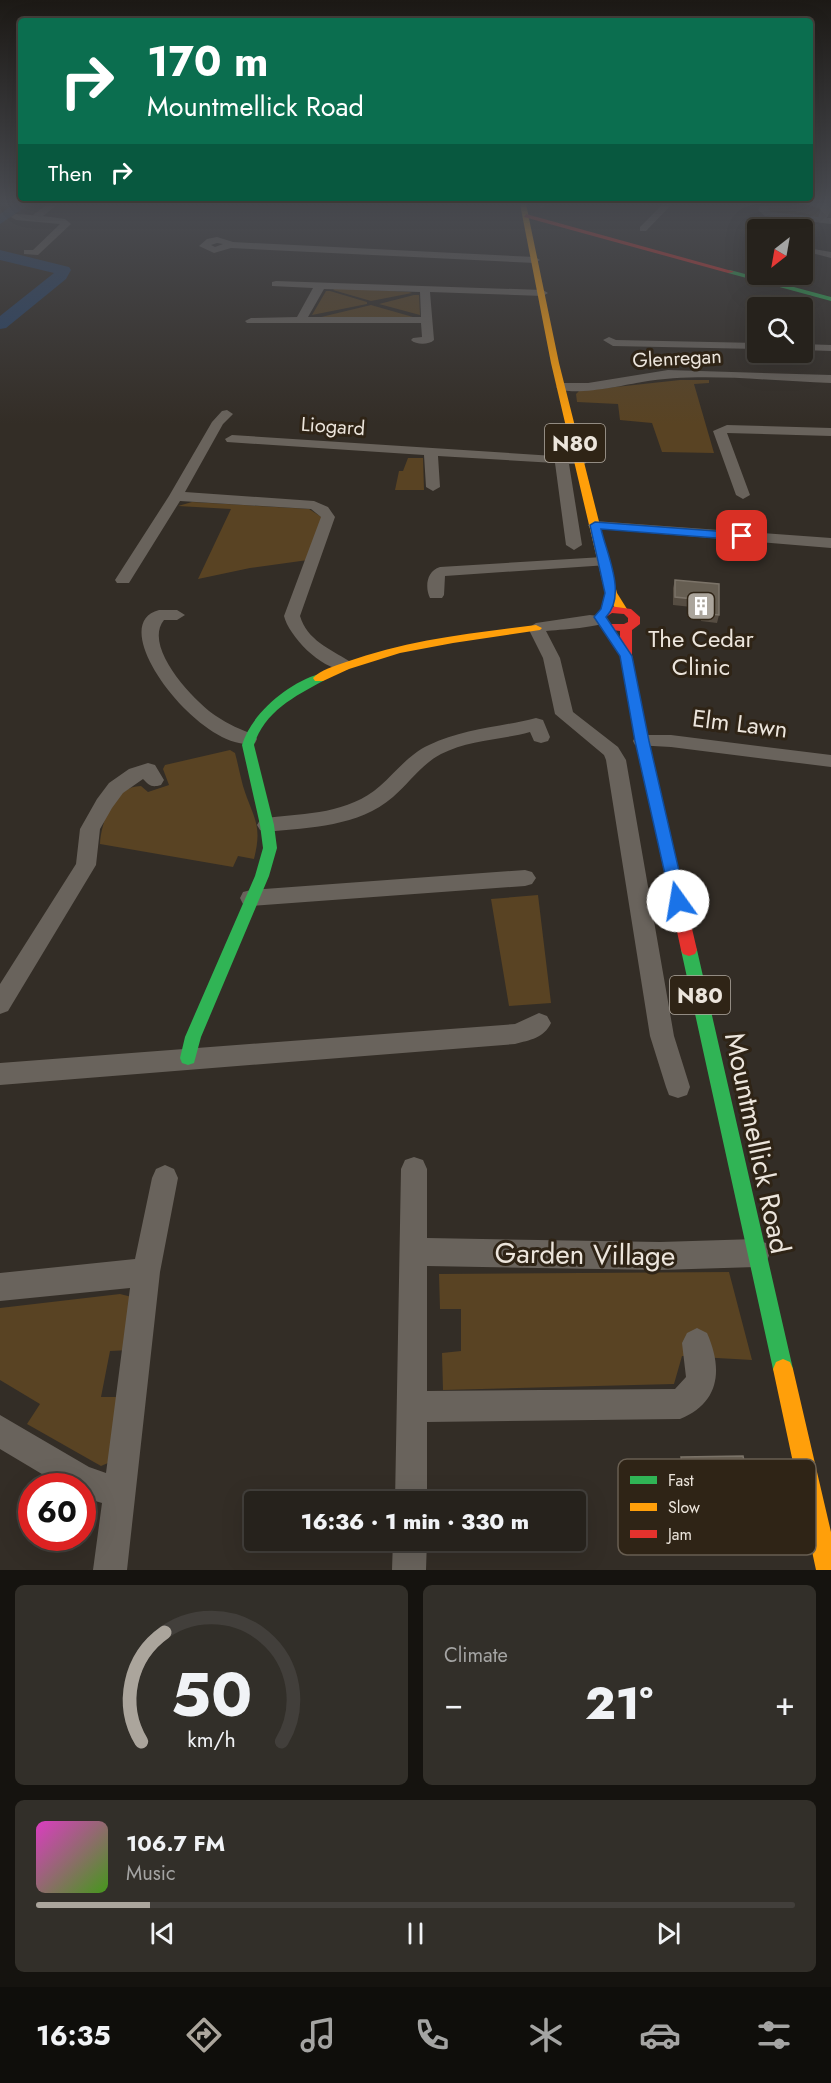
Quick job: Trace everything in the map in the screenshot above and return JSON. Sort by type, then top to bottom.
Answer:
[{"type":"main road","name":"N80","points":[[539,277],[561,387],[603,562],[611,593],[621,609]]},
{"type":"main road","points":[[752,277],[831,299]]},
{"type":"main road","points":[[605,619],[611,593]]},
{"type":"main road","points":[[605,619],[621,609]]},
{"type":"main road","name":"Mountmellick Road","points":[[621,609],[631,614],[635,620],[634,624],[626,628],[626,656],[642,741],[803,1459]]},
{"type":"main road","points":[[605,619],[626,628]]},
{"type":"main road","name":"Mountmellick Road","points":[[605,619],[626,656]]},
{"type":"main road","points":[[188,1058],[193,1037],[262,876],[270,848],[248,739],[264,717],[300,687],[343,665],[389,651],[536,628]]},
{"type":"main road","name":"Mountmellick Road","points":[[816,1517],[828,1570]]},
{"type":"street","points":[[276,284],[425,290],[478,287],[543,293]]},
{"type":"street","points":[[301,321],[320,286]]},
{"type":"street","points":[[417,340],[428,340],[425,290]]},
{"type":"street","points":[[251,321],[428,321]]},
{"type":"street","points":[[609,340],[613,343],[747,346]]},
{"type":"street","points":[[813,347],[831,348]]},
{"type":"street","name":"Glenregan","points":[[561,387],[588,387],[668,374],[831,379]]},
{"type":"street","points":[[123,580],[176,496],[218,422],[227,414]]},
{"type":"street","points":[[744,495],[720,431],[727,429],[831,432]]},
{"type":"street","name":"Liogard","points":[[232,439],[580,461]]},
{"type":"street","points":[[431,452],[432,487]]},
{"type":"street","points":[[561,460],[574,545]]},
{"type":"street","points":[[176,496],[314,505],[323,510],[328,517],[292,616],[293,625],[318,650],[343,665]]},
{"type":"street","points":[[595,525],[831,543]]},
{"type":"street","points":[[436,595],[436,576],[440,572],[603,562]]},
{"type":"street","points":[[509,568],[512,584]]},
{"type":"street","points":[[177,615],[159,615],[150,628],[151,646],[171,684],[190,705],[222,729],[248,739]]},
{"type":"street","points":[[605,619],[536,628],[546,643],[555,666],[564,714],[611,751],[616,760],[662,1036],[678,1087]]},
{"type":"street","points":[[267,825],[341,817],[378,798],[419,758],[454,742],[511,732],[536,724],[541,737]]},
{"type":"street","name":"Elm Lawn","points":[[642,741],[671,741],[831,761]]},
{"type":"street","points":[[0,1004],[86,865],[90,830],[104,804],[116,788],[136,774],[148,770],[154,780]]},
{"type":"street","points":[[251,898],[525,878]]},
{"type":"street","points":[[0,1074],[515,1034],[530,1030],[539,1023]]},
{"type":"street","points":[[411,1491],[414,1169]]},
{"type":"street","points":[[110,1570],[146,1272],[165,1178]]},
{"type":"street","name":"Garden Village","points":[[414,1252],[660,1256],[756,1253]]},
{"type":"street","points":[[0,1287],[146,1272]]},
{"type":"street","points":[[413,1407],[680,1404],[693,1394],[702,1381],[697,1343]]},
{"type":"street","points":[[0,1431],[81,1480],[118,1493]]},
{"type":"street","points":[[410,1551],[410,1570]]},
{"type":"shaded area","points":[[336,288],[412,293],[371,301],[333,290]]},
{"type":"shaded area","points":[[326,291],[367,302],[367,304],[312,315]]},
{"type":"shaded area","points":[[419,295],[420,315],[379,304]]},
{"type":"shaded area","points":[[371,305],[413,317],[317,318]]},
{"type":"shaded area","points":[[680,380],[709,380],[709,383],[694,384],[714,453],[662,452],[652,423],[620,420],[618,404],[577,402],[576,394],[579,391]]},
{"type":"shaded area","points":[[408,458],[423,458],[424,490],[395,490],[399,471],[403,471]]},
{"type":"shaded area","points":[[192,502],[309,509],[323,518],[308,560],[250,568],[198,579],[231,509],[178,506]]},
{"type":"shaded area","points":[[230,750],[235,753],[243,786],[256,821],[257,847],[254,859],[238,856],[233,867],[100,844],[106,816],[123,792],[141,786],[148,792],[169,785],[163,769],[165,765]]},
{"type":"shaded area","points":[[538,895],[551,1003],[509,1006],[491,899]]},
{"type":"shaded area","points":[[729,1272],[752,1360],[682,1356],[674,1384],[443,1390],[442,1353],[461,1351],[461,1309],[440,1309],[439,1274]]},
{"type":"shaded area","points":[[120,1294],[132,1297],[130,1350],[110,1351],[101,1397],[122,1397],[108,1463],[101,1466],[27,1424],[40,1404],[0,1380],[0,1308]]},
{"type":"building","points":[[675,580],[719,584],[719,615],[703,613],[703,600],[675,597]]},
{"type":"building","points":[[743,1456],[744,1459],[681,1459],[681,1457]]},
{"type":"waterway","points":[[0,324],[58,277]]},
{"type":"traffic: fast","points":[[750,277],[831,299]]},
{"type":"traffic: fast","points":[[188,1058],[193,1037],[262,876],[270,848],[267,825],[248,745],[251,734],[257,723],[276,705],[319,678]]},
{"type":"traffic: fast","points":[[689,950],[783,1369]]},
{"type":"traffic: slow","points":[[538,277],[555,363],[603,562],[611,593],[621,609]]},
{"type":"traffic: slow","points":[[319,678],[345,666],[398,650],[453,639],[536,628]]},
{"type":"traffic: slow","points":[[783,1369],[803,1459]]},
{"type":"traffic: slow","points":[[816,1516],[828,1570]]},
{"type":"traffic: jam","points":[[609,609],[627,611],[634,617],[634,624],[626,628],[608,627],[600,617],[609,609]]},
{"type":"traffic: jam","points":[[626,628],[626,656],[642,741],[689,950]]},
{"type":"place","name":"The Cedar Clinic","points":[[701,606]]},
{"type":"route","points":[[678,901],[642,741],[626,656],[608,627],[600,621],[611,593],[595,525],[742,536]]}]
